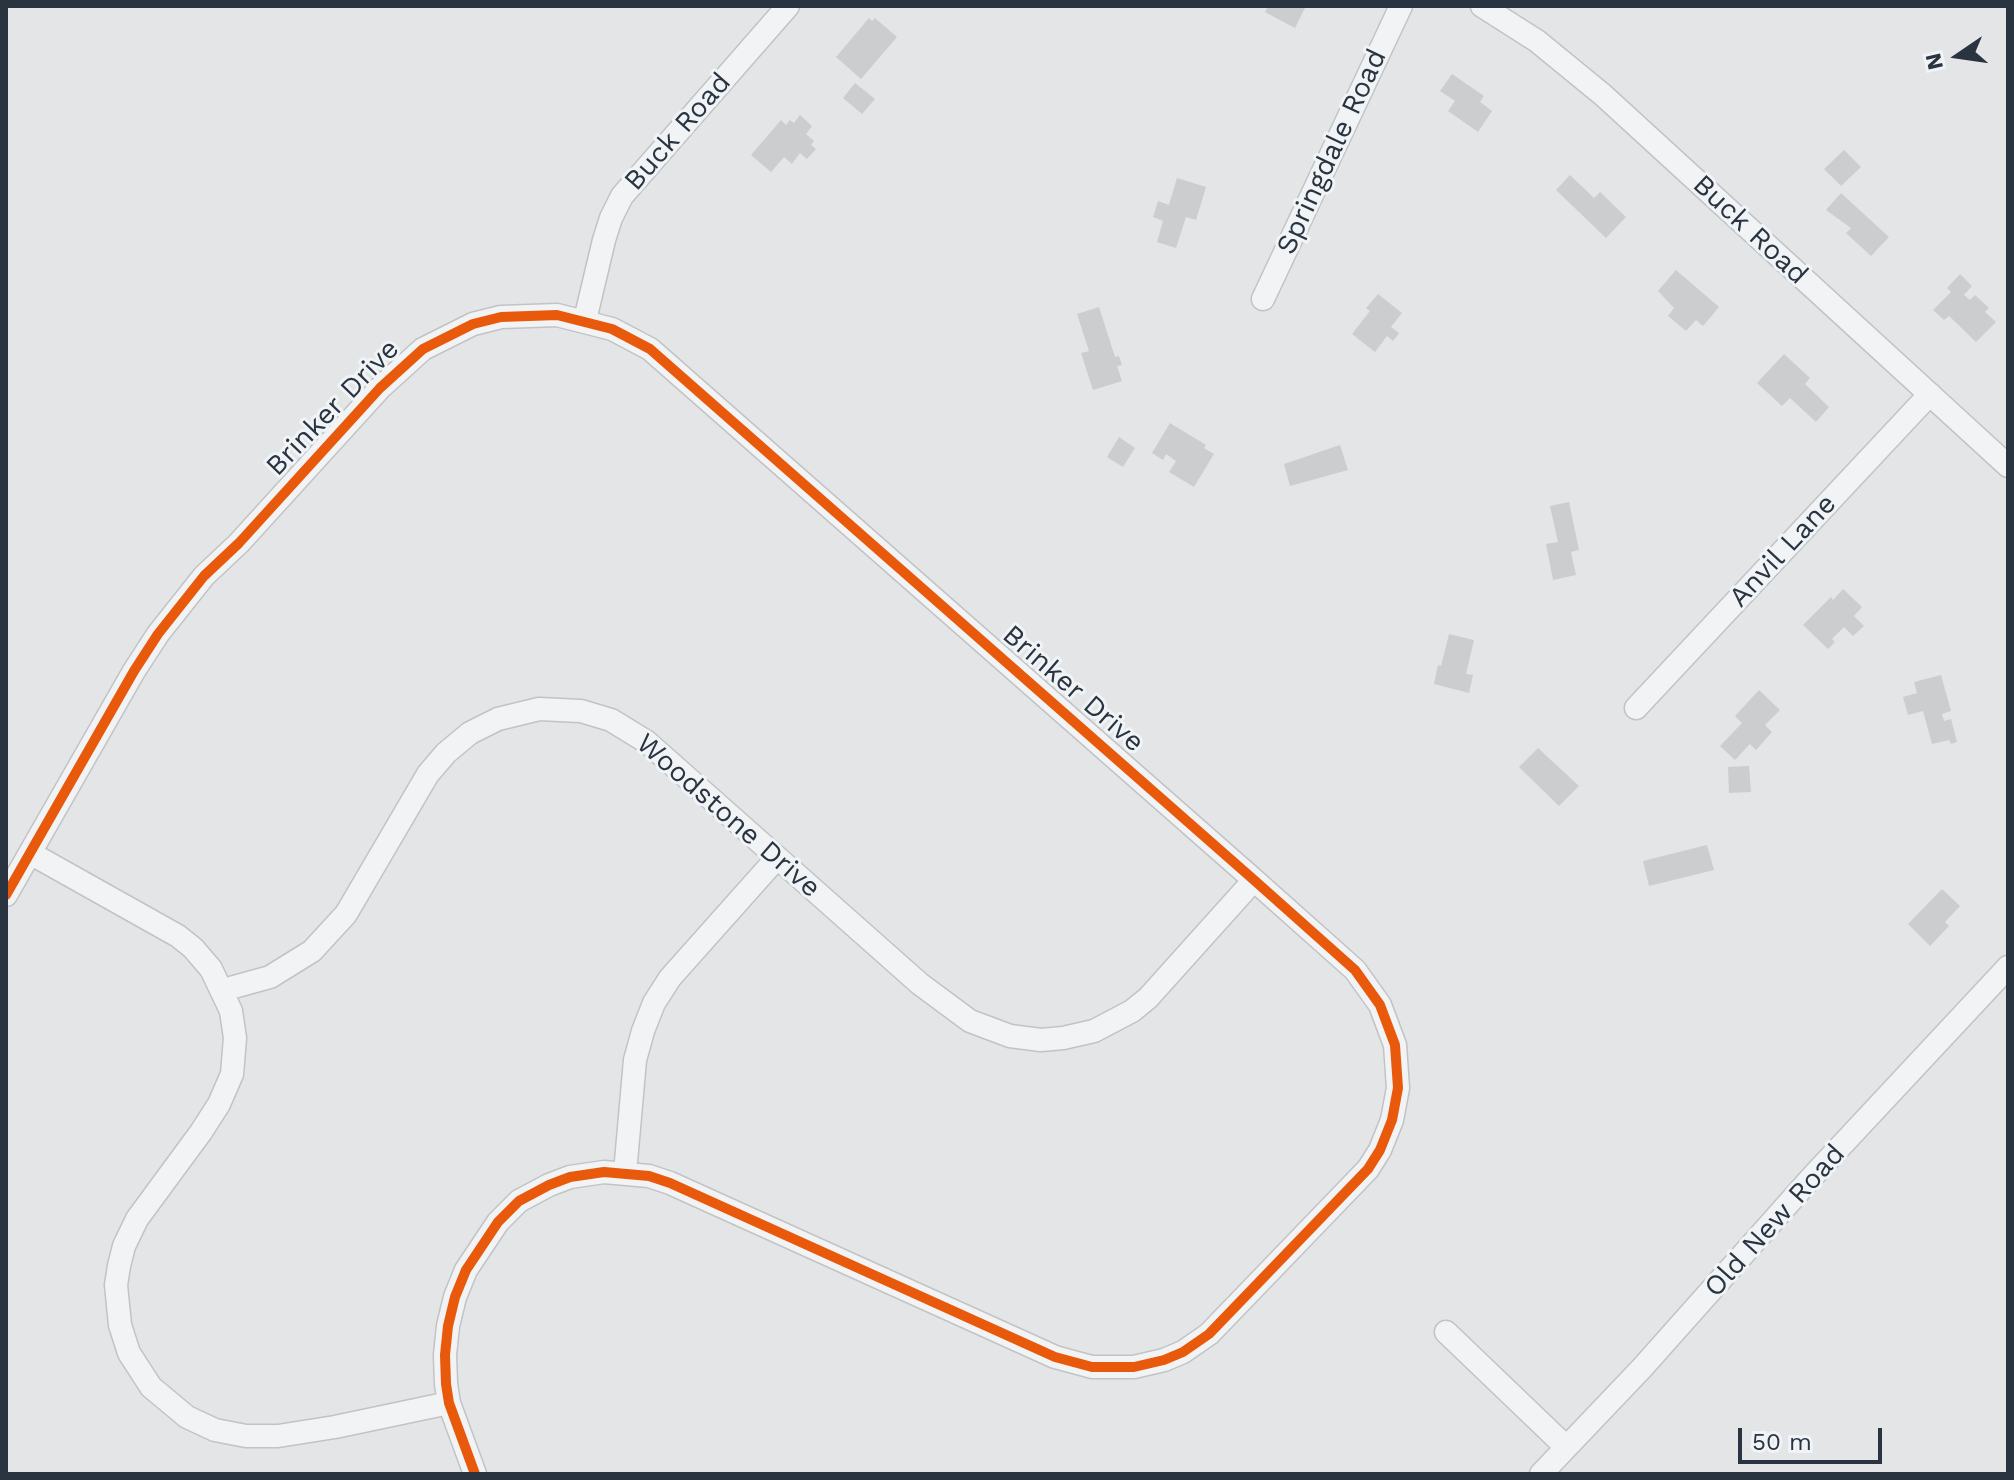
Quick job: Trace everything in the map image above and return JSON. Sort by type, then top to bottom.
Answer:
[{"type":"street","name":"Buck Road","points":[[585,320],[608,229],[622,196],[788,6]]},
{"type":"street","name":"Springdale Road","points":[[1263,299],[1401,6]]},
{"type":"street","name":"Buck Road","points":[[1482,6],[1537,41],[1603,95],[2008,466]]},
{"type":"street","name":"Brinker Drive","points":[[6,895],[134,671],[184,599],[400,367],[447,335],[487,321],[557,315],[612,329],[650,349],[1355,970],[1369,987],[1389,1024],[1398,1067],[1398,1088],[1392,1120],[1380,1150],[1368,1169],[1209,1334],[1183,1352],[1134,1367],[1113,1369],[1071,1363],[670,1183],[625,1173],[581,1176],[549,1185],[519,1201],[489,1233],[466,1270],[448,1326],[445,1355],[449,1403],[475,1474]]},
{"type":"street","name":"Anvil Lane","points":[[1636,708],[1930,394]]},
{"type":"street","name":"Woodstone Drive","points":[[223,990],[270,977],[312,951],[346,914],[428,774],[446,753],[470,733],[519,712],[550,709],[581,711],[611,720],[630,730],[957,1013],[990,1030],[1010,1036],[1041,1040],[1063,1038],[1094,1031],[1132,1011],[1148,998],[1254,880]]},
{"type":"street","points":[[30,853],[178,936],[211,969],[231,1011],[235,1038],[232,1074],[219,1104],[137,1219],[124,1246],[116,1285],[120,1325],[139,1371],[165,1401],[187,1417],[215,1430],[246,1436],[278,1436],[321,1430],[449,1403]]},
{"type":"street","points":[[625,1173],[635,1060],[654,1003],[670,978],[776,859]]},
{"type":"street","name":"Old New Road","points":[[1541,1474],[2008,967]]},
{"type":"street","points":[[1446,1332],[1566,1447]]},
{"type":"building","points":[[1268,6],[1306,6],[1295,28],[1265,12]]},
{"type":"building","points":[[869,18],[872,21],[875,18],[897,37],[861,79],[836,57]]},
{"type":"building","points":[[1452,74],[1484,96],[1480,102],[1492,111],[1478,132],[1448,111],[1455,101],[1440,91]]},
{"type":"building","points":[[855,83],[875,99],[862,114],[843,98]]},
{"type":"building","points":[[800,115],[812,126],[806,134],[814,141],[811,145],[816,149],[807,159],[800,153],[792,164],[784,157],[771,172],[751,155],[781,120],[786,125],[790,120],[794,123]]},
{"type":"building","points":[[1844,150],[1861,167],[1841,186],[1824,169]]},
{"type":"building","points":[[1570,175],[1594,198],[1600,192],[1626,217],[1606,238],[1556,190]]},
{"type":"building","points":[[1177,178],[1206,187],[1196,220],[1186,217],[1176,248],[1157,242],[1163,221],[1153,217],[1158,201],[1169,205]]},
{"type":"building","points":[[1841,193],[1889,237],[1871,256],[1846,233],[1851,228],[1826,210]]},
{"type":"building","points":[[1676,270],[1719,307],[1703,326],[1696,320],[1686,331],[1668,316],[1674,308],[1658,291]]},
{"type":"building","points":[[1960,274],[1972,286],[1964,295],[1970,300],[1975,295],[1989,308],[1985,312],[1996,322],[1976,342],[1949,316],[1944,320],[1933,310],[1951,292],[1947,288]]},
{"type":"building","points":[[1378,294],[1402,313],[1391,327],[1399,333],[1393,341],[1387,336],[1375,352],[1352,334],[1370,311],[1366,308]]},
{"type":"building","points":[[1099,307],[1115,357],[1119,356],[1122,365],[1117,366],[1122,381],[1093,390],[1081,353],[1089,351],[1077,314]]},
{"type":"building","points":[[1784,354],[1810,378],[1805,384],[1829,407],[1816,422],[1790,398],[1782,406],[1757,383]]},
{"type":"building","points":[[1170,423],[1206,445],[1204,448],[1214,454],[1194,487],[1169,472],[1176,461],[1166,454],[1163,460],[1152,453]]},
{"type":"building","points":[[1119,437],[1135,448],[1123,467],[1107,457]]},
{"type":"building","points":[[1340,445],[1348,470],[1290,486],[1284,464]]},
{"type":"building","points":[[1569,502],[1579,550],[1571,552],[1576,575],[1553,580],[1546,544],[1558,542],[1550,506]]},
{"type":"building","points":[[1843,589],[1862,607],[1854,616],[1864,626],[1853,636],[1844,627],[1832,639],[1835,642],[1828,649],[1803,625]]},
{"type":"building","points":[[1449,634],[1474,640],[1466,674],[1473,675],[1469,693],[1434,684]]},
{"type":"building","points":[[1941,675],[1951,711],[1942,714],[1944,721],[1951,719],[1957,742],[1951,744],[1949,740],[1932,744],[1923,711],[1908,715],[1903,697],[1917,693],[1914,682]]},
{"type":"building","points":[[1759,690],[1780,710],[1765,725],[1772,732],[1756,750],[1750,744],[1735,760],[1720,746],[1742,723],[1735,716]]},
{"type":"building","points":[[1538,748],[1579,786],[1559,806],[1519,767]]},
{"type":"building","points":[[1749,766],[1751,792],[1729,793],[1728,767]]},
{"type":"building","points":[[1707,845],[1714,870],[1649,886],[1643,861]]},
{"type":"building","points":[[1942,889],[1960,906],[1945,922],[1949,926],[1930,946],[1908,924]]},
{"type":"cycle path","points":[[6,895],[158,634],[204,576],[239,543],[380,388],[423,349],[473,324],[501,317],[557,315],[612,329],[650,349],[1355,970],[1380,1005],[1395,1045],[1398,1088],[1392,1120],[1380,1150],[1368,1169],[1209,1334],[1183,1352],[1134,1367],[1092,1367],[1055,1357],[649,1176],[604,1172],[570,1177],[549,1185],[519,1201],[498,1222],[466,1270],[455,1297],[448,1326],[446,1384],[449,1403],[475,1474]]}]
